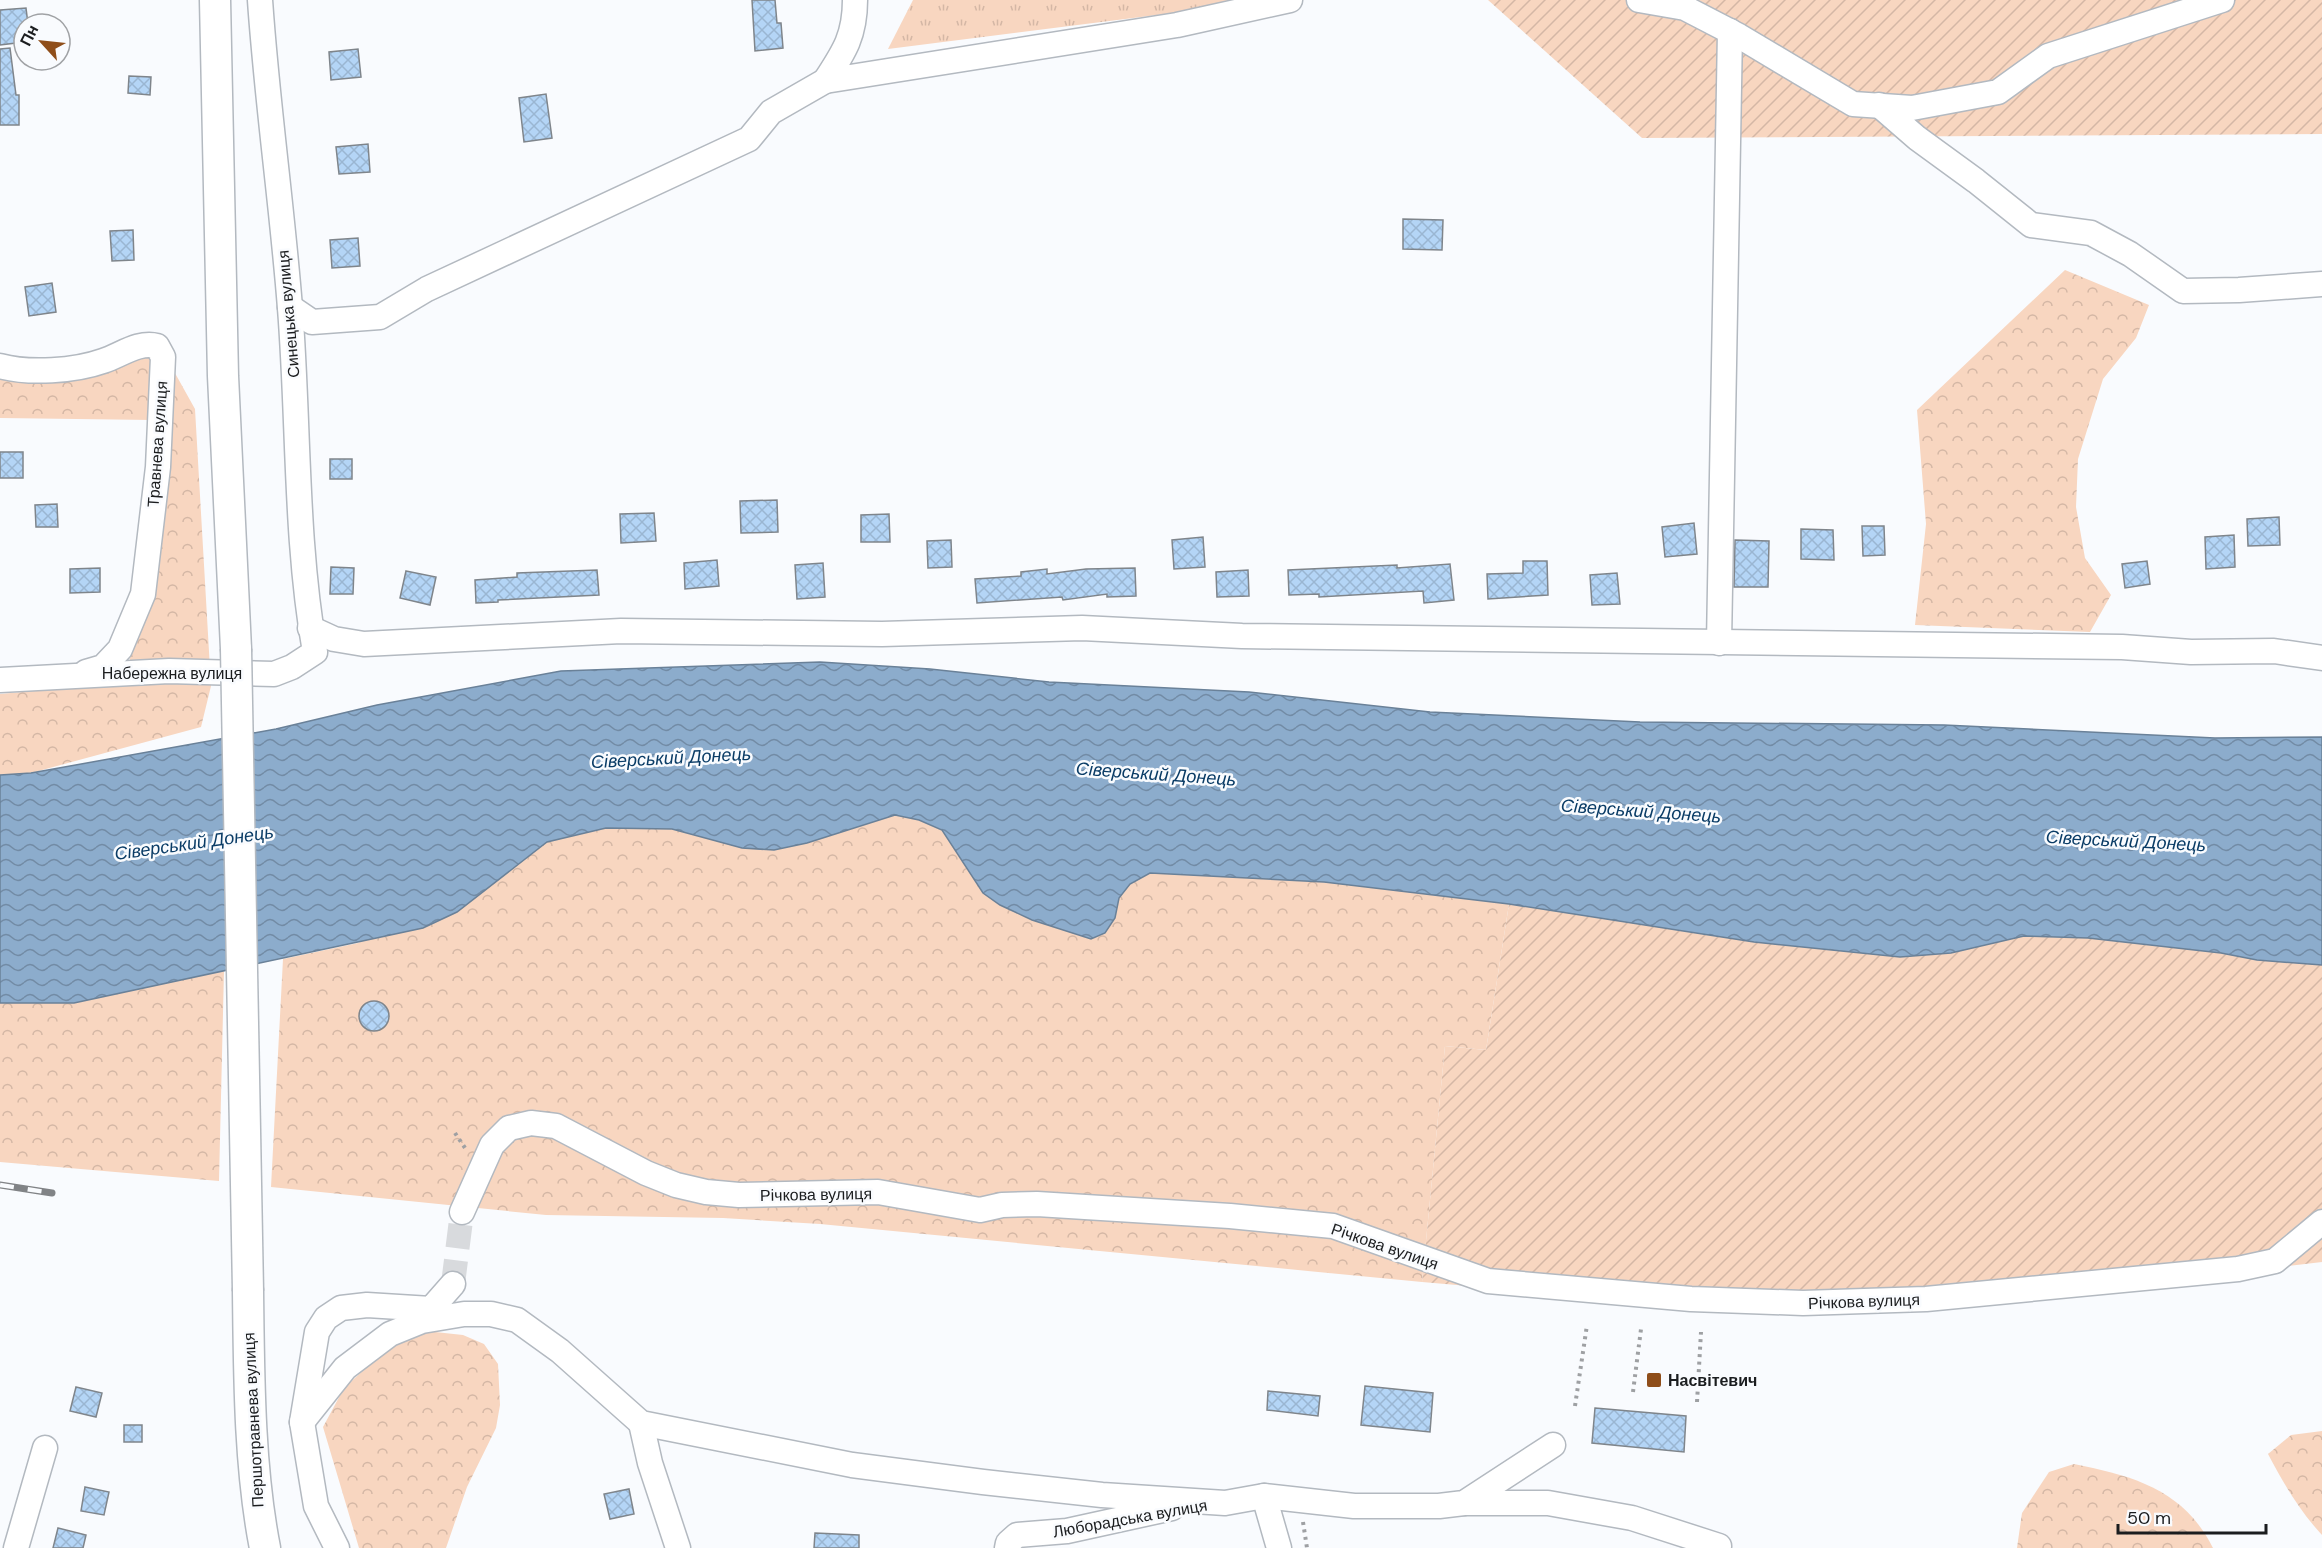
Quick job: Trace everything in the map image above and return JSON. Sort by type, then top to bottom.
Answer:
[{"type":"main road","name":"Першотравнева вулиця","points":[[215,0],[223,376],[236,649],[249,1355],[258,1511],[265,1548]]},
{"type":"street","name":"Синецька вулиця","points":[[260,0],[270,129],[290,308],[310,628]]},
{"type":"street","points":[[825,81],[847,48],[855,16],[855,0]]},
{"type":"street","points":[[290,308],[312,322],[380,317],[427,289],[749,139],[771,112],[825,81],[1177,25],[1290,0]]},
{"type":"street","points":[[1639,0],[1685,8],[1730,31],[1853,104],[1912,108],[1998,92],[2048,56],[2222,0]]},
{"type":"street","points":[[1719,643],[1730,31]]},
{"type":"street","points":[[1879,105],[1917,138],[2031,225],[2091,233],[2130,254],[2183,291],[2240,290],[2322,284]]},
{"type":"street","name":"Травнева вулиця","points":[[0,366],[63,370],[102,362],[147,343],[157,346],[163,357],[158,467],[143,594],[120,649],[103,667],[78,674]]},
{"type":"street","points":[[310,628],[334,639],[364,644],[621,631],[882,634],[1082,628],[1242,636],[2122,647],[2191,652],[2274,651],[2322,658]]},
{"type":"street","name":"Набережна вулиця","points":[[0,680],[78,674],[169,671],[274,674],[292,667],[315,652],[310,628]]},
{"type":"street","name":"Річкова вулиця","points":[[462,1212],[492,1145],[509,1128],[531,1123],[556,1126],[646,1173],[676,1185],[706,1192],[739,1195],[878,1192],[980,1210],[1002,1205],[1037,1204],[1230,1216],[1333,1226],[1488,1281],[1691,1299],[1803,1303],[1926,1299],[2238,1269],[2275,1262],[2322,1222]]},
{"type":"street","points":[[337,1548],[316,1506],[302,1422],[317,1332],[326,1318],[341,1308],[367,1305],[431,1309],[453,1284]]},
{"type":"street","points":[[302,1422],[345,1368],[390,1334],[422,1321],[464,1314],[491,1314],[517,1320],[551,1345],[641,1423],[852,1465],[1102,1495],[1225,1503],[1264,1496],[1408,1508],[1464,1503],[1548,1503],[1632,1518],[1719,1546]]},
{"type":"street","points":[[641,1423],[650,1463],[678,1548]]},
{"type":"street","points":[[1464,1503],[1553,1445]]},
{"type":"street","points":[[16,1548],[45,1448]]},
{"type":"street","points":[[1264,1496],[1279,1548]]},
{"type":"street","name":"Люборадська вулиця","points":[[1007,1548],[1008,1543],[1017,1535],[1067,1531],[1171,1508],[1225,1503]]},
{"type":"path","points":[[1575,1406],[1587,1325]]},
{"type":"path","points":[[1633,1392],[1641,1329]]},
{"type":"path","points":[[1697,1402],[1701,1332]]},
{"type":"green space","points":[[913,0],[1276,0],[888,49]]},
{"type":"green space","points":[[1488,0],[2322,0],[2322,134],[1642,138]]},
{"type":"green space","points":[[2065,270],[2149,305],[2136,338],[2103,379],[2078,459],[2076,507],[2085,558],[2111,595],[2090,632],[1915,625],[1926,524],[1917,410]]},
{"type":"green space","points":[[161,348],[195,409],[211,686],[201,727],[31,773],[0,775],[0,694],[133,682],[128,646],[152,420],[0,418],[0,373]]},
{"type":"green space","points":[[895,815],[919,820],[942,830],[983,893],[1000,905],[1091,939],[1105,932],[1115,918],[1119,898],[1130,884],[1150,873],[1324,882],[1509,904],[1486,1050],[1445,1046],[1422,1282],[820,1224],[723,1218],[546,1215],[271,1187],[283,959],[358,943],[513,868],[547,842],[606,828],[672,829],[742,848],[807,843]]},
{"type":"green space","points":[[1509,904],[1754,942],[1900,957],[1951,953],[2024,936],[2088,938],[2221,953],[2257,960],[2322,965],[2322,1262],[2046,1295],[1616,1299],[1422,1282],[1445,1046],[1486,1050]]},
{"type":"green space","points":[[224,971],[219,1181],[0,1162],[0,1003],[74,1003]]},
{"type":"green space","points":[[426,1331],[463,1335],[484,1344],[498,1364],[500,1405],[496,1428],[467,1487],[446,1548],[359,1548],[323,1427],[344,1388],[393,1343]]},
{"type":"green space","points":[[2322,1431],[2322,1535],[2292,1496],[2268,1454],[2291,1435]]},
{"type":"green space","points":[[2074,1464],[2137,1481],[2172,1499],[2201,1528],[2213,1548],[2017,1548],[2022,1513],[2049,1472]]},
{"type":"water","name":"Сіверський Донець","points":[[820,662],[930,669],[1049,682],[1249,692],[1430,712],[1640,722],[1944,725],[2215,738],[2322,737],[2322,965],[2257,960],[2221,953],[2088,938],[2024,936],[1951,953],[1900,957],[1754,942],[1509,904],[1324,882],[1150,873],[1130,884],[1119,898],[1115,918],[1105,933],[1091,939],[1032,920],[1000,905],[983,893],[942,830],[919,820],[895,815],[807,843],[774,850],[742,848],[672,829],[606,828],[547,842],[457,912],[423,928],[74,1003],[0,1003],[0,775],[31,773],[276,729],[377,705],[561,671]]},
{"type":"building","points":[[752,0],[775,0],[777,23],[781,23],[783,48],[755,51]]},
{"type":"building","points":[[26,8],[26,12],[12,12],[12,44],[0,45],[0,10]]},
{"type":"building","points":[[10,48],[16,95],[19,95],[19,125],[0,125],[0,49]]},
{"type":"building","points":[[358,49],[361,77],[331,80],[329,52]]},
{"type":"building","points":[[129,76],[151,77],[150,95],[128,93]]},
{"type":"building","points":[[546,94],[552,138],[524,142],[519,98]]},
{"type":"building","points":[[368,144],[370,172],[339,174],[336,147]]},
{"type":"building","points":[[1403,219],[1443,220],[1442,250],[1403,249]]},
{"type":"building","points":[[133,230],[134,260],[112,261],[110,231]]},
{"type":"building","points":[[358,238],[360,266],[332,268],[330,240]]},
{"type":"building","points":[[52,283],[56,312],[29,316],[25,287]]},
{"type":"building","points":[[0,452],[23,452],[23,478],[0,478]]},
{"type":"building","points":[[330,459],[352,459],[352,479],[330,479]]},
{"type":"building","points":[[777,500],[778,532],[741,533],[740,501]]},
{"type":"building","points":[[57,504],[58,527],[36,527],[35,505]]},
{"type":"building","points":[[654,513],[656,541],[621,543],[620,514]]},
{"type":"building","points":[[889,514],[890,542],[861,542],[861,515]]},
{"type":"building","points":[[2279,517],[2280,545],[2248,546],[2247,519]]},
{"type":"building","points":[[1694,523],[1697,554],[1665,557],[1662,527]]},
{"type":"building","points":[[1862,526],[1884,526],[1885,555],[1863,556]]},
{"type":"building","points":[[1801,529],[1833,530],[1834,560],[1801,559]]},
{"type":"building","points":[[2234,535],[2235,567],[2206,569],[2205,537]]},
{"type":"building","points":[[1203,537],[1205,567],[1174,569],[1172,540]]},
{"type":"building","points":[[951,540],[952,567],[928,568],[927,541]]},
{"type":"building","points":[[1735,540],[1769,541],[1768,587],[1734,587]]},
{"type":"building","points":[[717,560],[719,586],[685,589],[684,563]]},
{"type":"building","points":[[1523,561],[1547,561],[1548,595],[1488,599],[1487,574],[1523,573]]},
{"type":"building","points":[[2147,561],[2150,584],[2125,588],[2122,564]]},
{"type":"building","points":[[823,563],[825,597],[797,599],[795,565]]},
{"type":"building","points":[[1450,564],[1454,600],[1424,603],[1423,591],[1319,597],[1319,594],[1289,595],[1288,570],[1397,565],[1397,568]]},
{"type":"building","points":[[331,567],[354,568],[353,594],[330,594]]},
{"type":"building","points":[[100,568],[100,592],[70,593],[70,569]]},
{"type":"building","points":[[1135,568],[1136,596],[1107,597],[1107,594],[1063,600],[1062,597],[977,603],[975,579],[1021,576],[1021,572],[1047,569],[1047,574],[1086,569]]},
{"type":"building","points":[[597,570],[599,595],[476,603],[475,580],[517,577],[517,573]]},
{"type":"building","points":[[1248,570],[1249,596],[1217,597],[1216,572]]},
{"type":"building","points":[[406,571],[436,577],[430,605],[400,598]]},
{"type":"building","points":[[1617,573],[1620,604],[1592,605],[1590,575]]},
{"type":"building","points":[[374,1001],[385,1005],[389,1016],[385,1027],[374,1031],[363,1027],[359,1016],[363,1005]]},
{"type":"building","points":[[1365,1386],[1433,1393],[1430,1432],[1361,1425]]},
{"type":"building","points":[[76,1387],[102,1393],[96,1417],[70,1411]]},
{"type":"building","points":[[1268,1391],[1320,1396],[1318,1416],[1267,1410]]},
{"type":"building","points":[[1595,1408],[1686,1416],[1684,1452],[1592,1443]]},
{"type":"building","points":[[124,1425],[142,1425],[142,1442],[124,1442]]},
{"type":"building","points":[[85,1487],[109,1492],[104,1515],[81,1511]]},
{"type":"building","points":[[629,1489],[634,1514],[610,1519],[604,1494]]},
{"type":"building","points":[[58,1528],[86,1535],[83,1548],[53,1548]]},
{"type":"building","points":[[815,1533],[859,1535],[859,1548],[814,1548]]},
{"type":"tunnel","points":[[453,1284],[462,1212]]},
{"type":"railway","points":[[0,1185],[52,1193]]},
{"type":"place","name":"Насвітевич","points":[[1654,1380]]}]
